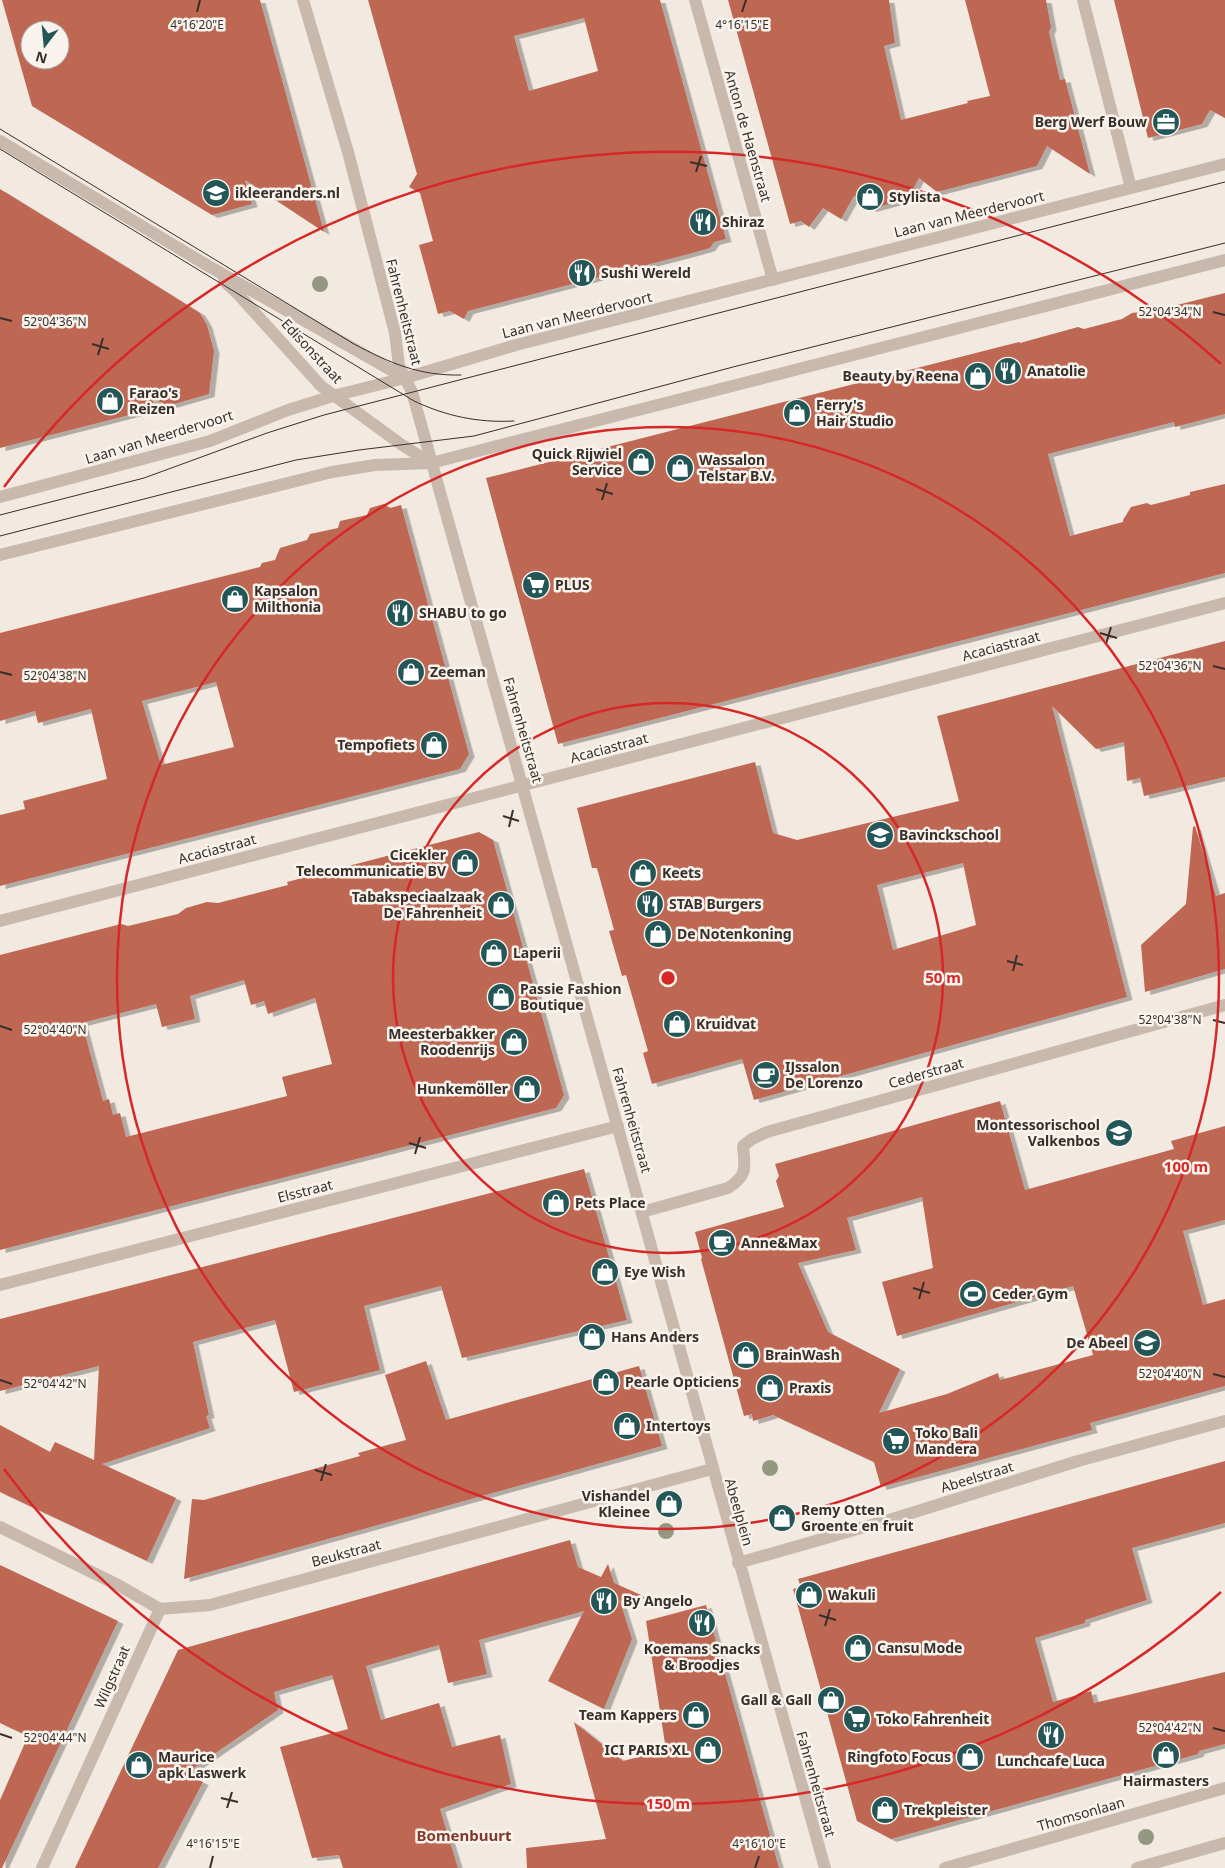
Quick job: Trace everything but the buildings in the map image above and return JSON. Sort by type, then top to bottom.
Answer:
[{"type":"street","name":"Fahrenheitstraat","points":[[303,0],[348,152],[395,333],[399,366],[414,401],[642,1212],[712,1469]]},
{"type":"street","name":"Anton de Haenstraat","points":[[695,0],[773,280]]},
{"type":"street","points":[[1083,0],[1131,188]]},
{"type":"street","name":"Edisonstraat","points":[[0,141],[205,264],[405,378]]},
{"type":"street","name":"Laan van Meerdervoort","points":[[0,497],[210,441],[288,410],[502,349],[1225,164]]},
{"type":"street","points":[[0,555],[332,472],[375,465],[431,464],[1225,260]]},
{"type":"street","name":"Edisonstraat","points":[[205,264],[237,293],[321,386],[431,464]]},
{"type":"street","name":"Acaciastraat","points":[[0,921],[1225,603]]},
{"type":"street","name":"Cederstraat","points":[[642,1212],[728,1188],[740,1180],[745,1168],[743,1146],[752,1139],[768,1132],[1225,1005]]},
{"type":"street","name":"Elsstraat","points":[[0,1285],[618,1126]]},
{"type":"street","name":"Abeelstraat","points":[[738,1563],[889,1520],[1078,1461],[1225,1421]]},
{"type":"street","name":"Abeelplein","points":[[712,1469],[738,1563]]},
{"type":"street","name":"Beukstraat","points":[[160,1609],[210,1605],[712,1469]]},
{"type":"street","points":[[0,1527],[118,1585],[160,1609]]},
{"type":"street","name":"Fahrenheitstraat","points":[[738,1563],[825,1868]]},
{"type":"street","name":"Wilgstraat","points":[[42,1868],[160,1609]]},
{"type":"street","name":"Thomsonlaan","points":[[945,1868],[1225,1788]]},
{"type":"street","points":[[1137,1868],[1225,1843]]},
{"type":"tram line","points":[[0,129],[354,344],[380,357],[418,371],[461,375]]},
{"type":"tram line","points":[[0,149],[414,401],[438,411],[475,420],[514,421]]},
{"type":"tram line","points":[[0,515],[144,478],[267,433],[324,415],[1225,182]]},
{"type":"tram line","points":[[0,536],[296,460],[474,436],[733,367],[1225,243]]},
{"type":"place","name":"Berg Werf Bouw","points":[[1166,122]]},
{"type":"place","name":"ikleeranders.nl","points":[[216,193]]},
{"type":"place","name":"Stylista","points":[[870,197]]},
{"type":"place","name":"Shiraz","points":[[703,222]]},
{"type":"place","name":"Sushi Wereld","points":[[582,273]]},
{"type":"place","name":"Anatolie","points":[[1008,371]]},
{"type":"place","name":"Beauty by Reena","points":[[978,376]]},
{"type":"place","name":"Farao's Reizen","points":[[110,401]]},
{"type":"place","name":"Ferry's Hair Studio","points":[[797,413]]},
{"type":"place","name":"Quick Rijwiel Service","points":[[641,462]]},
{"type":"place","name":"Wassalon Telstar B.V.","points":[[680,468]]},
{"type":"place","name":"PLUS","points":[[536,585]]},
{"type":"place","name":"Kapsalon Milthonia","points":[[235,599]]},
{"type":"place","name":"SHABU to go","points":[[400,613]]},
{"type":"place","name":"Zeeman","points":[[411,672]]},
{"type":"place","name":"Tempofiets","points":[[434,745]]},
{"type":"place","name":"Bavinckschool","points":[[880,835]]},
{"type":"place","name":"Cicekler Telecommunicatie BV","points":[[465,863]]},
{"type":"place","name":"Keets","points":[[643,873]]},
{"type":"place","name":"STAB Burgers","points":[[650,904]]},
{"type":"place","name":"Tabakspeciaalzaak De Fahrenheit","points":[[501,905]]},
{"type":"place","name":"De Notenkoning","points":[[658,934]]},
{"type":"place","name":"Laperii","points":[[494,953]]},
{"type":"place","name":"Passie Fashion Boutique","points":[[501,997]]},
{"type":"place","name":"Kruidvat","points":[[677,1024]]},
{"type":"place","name":"Meesterbakker Roodenrijs","points":[[514,1042]]},
{"type":"place","name":"IJssalon De Lorenzo","points":[[766,1075]]},
{"type":"place","name":"Hunkemöller","points":[[527,1089]]},
{"type":"place","name":"Montessorischool Valkenbos","points":[[1119,1133]]},
{"type":"place","name":"Pets Place","points":[[556,1203]]},
{"type":"place","name":"Anne&Max","points":[[722,1243]]},
{"type":"place","name":"Eye Wish","points":[[605,1272]]},
{"type":"place","name":"Ceder Gym","points":[[973,1294]]},
{"type":"place","name":"Hans Anders","points":[[592,1337]]},
{"type":"place","name":"De Abeel","points":[[1147,1343]]},
{"type":"place","name":"BrainWash","points":[[746,1355]]},
{"type":"place","name":"Pearle Opticiens","points":[[606,1382]]},
{"type":"place","name":"Praxis","points":[[770,1388]]},
{"type":"place","name":"Intertoys","points":[[627,1426]]},
{"type":"place","name":"Toko Bali Mandera","points":[[896,1441]]},
{"type":"place","name":"Vishandel Kleinee","points":[[669,1504]]},
{"type":"place","name":"Remy Otten Groente en fruit","points":[[782,1518]]},
{"type":"place","name":"Wakuli","points":[[809,1595]]},
{"type":"place","name":"By Angelo","points":[[604,1601]]},
{"type":"place","name":"Koemans Snacks & Broodjes","points":[[702,1623]]},
{"type":"place","name":"Cansu Mode","points":[[858,1648]]},
{"type":"place","name":"Gall & Gall","points":[[831,1700]]},
{"type":"place","name":"Team Kappers","points":[[696,1715]]},
{"type":"place","name":"Toko Fahrenheit","points":[[857,1719]]},
{"type":"place","name":"Lunchcafe Luca","points":[[1051,1735]]},
{"type":"place","name":"ICI PARIS XL","points":[[708,1750]]},
{"type":"place","name":"Hairmasters","points":[[1166,1755]]},
{"type":"place","name":"Ringfoto Focus","points":[[970,1757]]},
{"type":"place","name":"Maurice apk Laswerk","points":[[139,1765]]},
{"type":"place","name":"Trekpleister","points":[[885,1810]]},
{"type":"district","name":"Bomenbuurt","points":[[464,1836]]}]
